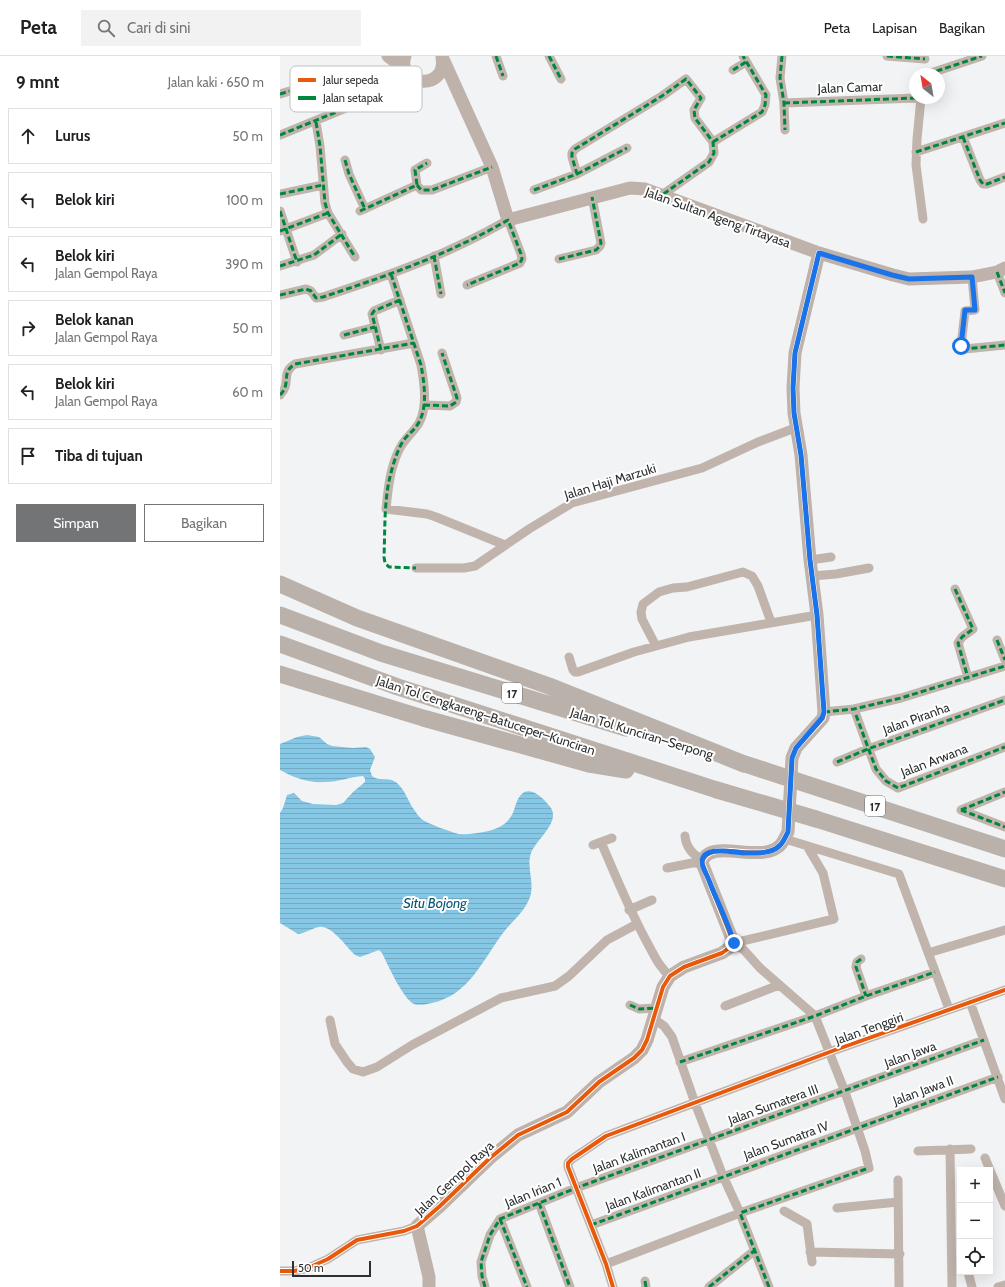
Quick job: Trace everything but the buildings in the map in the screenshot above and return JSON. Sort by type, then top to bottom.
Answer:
[{"type":"highway","points":[[280,584],[357,618],[549,686],[745,764]]},
{"type":"highway","name":"Jalan Tol Kunciran–Serpong","points":[[280,615],[381,653],[745,764],[1005,849]]},
{"type":"highway","name":"Jalan Tol Cengkareng–Batuceper–Kunciran","points":[[280,644],[398,687],[693,783]]},
{"type":"highway","points":[[280,674],[423,718],[589,764],[693,783]]},
{"type":"highway","name":"17","points":[[693,783],[816,819],[1005,879]]},
{"type":"street","points":[[388,56],[404,66]]},
{"type":"street","points":[[496,56],[503,76]]},
{"type":"street","points":[[549,56],[561,79]]},
{"type":"street","points":[[782,56],[780,78],[784,103],[785,130]]},
{"type":"street","points":[[887,56],[926,57],[927,68]]},
{"type":"street","points":[[945,68],[982,56]]},
{"type":"street","points":[[422,82],[434,79],[439,74],[443,66],[442,57]]},
{"type":"street","points":[[442,57],[492,168],[522,259],[520,262],[467,285]]},
{"type":"street","points":[[712,142],[762,112],[765,105],[766,95],[745,59],[733,70]]},
{"type":"street","points":[[577,174],[572,157],[572,153],[575,150],[662,96],[686,79],[701,98],[694,110],[695,118],[712,142],[714,153],[709,162],[662,195]]},
{"type":"street","points":[[280,94],[290,91]]},
{"type":"street","name":"Jalan Camar","points":[[784,103],[909,98]]},
{"type":"street","points":[[920,104],[916,165],[923,219]]},
{"type":"street","points":[[280,136],[338,112]]},
{"type":"street","points":[[316,122],[320,146],[325,203],[328,213],[355,257]]},
{"type":"street","points":[[916,152],[1005,123]]},
{"type":"street","points":[[963,137],[983,184],[987,184],[1005,176]]},
{"type":"street","points":[[534,190],[577,174],[627,148]]},
{"type":"street","points":[[345,160],[362,210],[417,185]]},
{"type":"street","points":[[428,163],[415,170],[417,185],[421,190],[432,190],[492,168]]},
{"type":"street","points":[[280,194],[323,185]]},
{"type":"street","name":"Jalan Sultan Ageng Tirtayasa","points":[[508,220],[630,188],[645,188],[819,253],[909,279],[972,277],[1001,270]]},
{"type":"street","points":[[558,259],[596,250],[600,246],[601,243],[592,197]]},
{"type":"street","points":[[280,211],[283,229],[297,262]]},
{"type":"street","points":[[283,229],[328,213]]},
{"type":"street","points":[[280,295],[306,289],[311,291],[316,298],[320,298],[391,274],[464,244],[508,220]]},
{"type":"street","points":[[280,266],[297,262],[314,255],[342,234]]},
{"type":"street","points":[[703,861],[706,855],[712,851],[719,850],[744,853],[766,852],[778,848],[788,832],[792,758],[796,748],[822,718],[824,712],[817,615],[810,560],[802,462],[795,428],[793,388],[794,362],[819,253]]},
{"type":"street","points":[[434,256],[441,294]]},
{"type":"street","points":[[1001,270],[1005,293]]},
{"type":"street","points":[[391,274],[421,365],[424,405],[420,421],[413,432],[404,440],[398,451],[389,482],[386,509],[427,514],[506,545]]},
{"type":"street","points":[[972,277],[975,310],[965,310],[961,346],[965,349],[1005,345]]},
{"type":"street","points":[[382,350],[372,314],[374,311],[400,300]]},
{"type":"street","points":[[344,335],[375,327]]},
{"type":"street","points":[[280,395],[284,391],[286,385],[286,372],[289,367],[295,364],[414,344]]},
{"type":"street","points":[[424,405],[450,406],[456,402],[457,398],[442,353]]},
{"type":"street","name":"Jalan Haji Marzuki","points":[[416,568],[464,568],[475,566],[572,503],[702,468],[758,442],[795,428]]},
{"type":"street","points":[[810,560],[831,557]]},
{"type":"street","points":[[812,576],[836,574],[869,568]]},
{"type":"street","points":[[656,646],[642,619],[641,612],[643,604],[659,592],[743,572],[752,576],[758,586],[771,622]]},
{"type":"street","points":[[955,589],[973,629],[962,637],[958,643],[968,678]]},
{"type":"street","points":[[569,657],[573,670],[578,672],[634,652],[689,637],[817,615]]},
{"type":"street","points":[[997,640],[1005,660]]},
{"type":"street","points":[[824,712],[854,709],[901,698],[1005,666]]},
{"type":"street","name":"Jalan Piranha","points":[[837,762],[868,749],[1005,700]]},
{"type":"street","points":[[854,709],[868,749]]},
{"type":"street","name":"Jalan Arwana","points":[[868,749],[876,769],[886,780],[898,788],[1005,747]]},
{"type":"street","points":[[1005,792],[961,810],[1005,827]]},
{"type":"street","points":[[606,1264],[740,1213],[869,1168],[865,1151],[845,1092],[815,1016],[794,996],[760,968],[743,949],[734,944],[703,861],[695,856],[686,841],[685,836]]},
{"type":"street","points":[[612,838],[597,843],[629,910],[663,970],[670,976],[684,967],[722,953],[734,944],[834,919],[823,873],[807,846]]},
{"type":"street","points":[[784,839],[899,874],[949,1009]]},
{"type":"street","points":[[667,868],[703,861]]},
{"type":"street","points":[[629,910],[652,900]]},
{"type":"street","points":[[330,1020],[335,1044],[353,1069],[363,1072],[377,1067],[412,1045],[501,998],[555,986],[569,976],[607,940],[637,924]]},
{"type":"street","points":[[928,953],[1005,930]]},
{"type":"street","points":[[861,959],[857,962],[856,966],[866,996]]},
{"type":"street","points":[[680,1062],[815,1016],[866,996],[935,972]]},
{"type":"street","name":"Jalan Gempol Raya","points":[[429,1287],[429,1277],[417,1226],[490,1158],[518,1135],[567,1112],[599,1082],[634,1058],[642,1050],[664,988],[670,976]]},
{"type":"street","points":[[725,1006],[779,985]]},
{"type":"street","name":"Jalan Tenggiri","points":[[613,1287],[606,1264],[568,1167],[568,1163],[572,1159],[606,1136],[949,1009],[1004,992]]},
{"type":"street","points":[[970,1002],[1005,1099]]},
{"type":"street","points":[[630,1005],[655,1013],[672,1037],[723,1176],[740,1213],[769,1287]]},
{"type":"street","name":"Jalan Jawa","points":[[845,1092],[984,1040]]},
{"type":"street","name":"Jalan Jawa II","points":[[857,1128],[998,1077]]},
{"type":"street","name":"Jalan Sumatera III","points":[[710,1140],[845,1092]]},
{"type":"street","name":"Jalan Sumatra IV","points":[[723,1176],[857,1128]]},
{"type":"street","name":"Jalan Kalimantan I","points":[[576,1188],[710,1140]]},
{"type":"street","points":[[950,1149],[952,1287]]},
{"type":"street","points":[[918,1151],[971,1149]]},
{"type":"street","points":[[985,1158],[1005,1206]]},
{"type":"street","name":"Jalan Kalimantan II","points":[[591,1225],[723,1176]]},
{"type":"street","points":[[898,1180],[900,1254],[899,1287]]},
{"type":"street","name":"Jalan Irian 1","points":[[485,1287],[482,1276],[481,1262],[490,1235],[500,1219],[576,1188]]},
{"type":"street","points":[[837,1208],[898,1202]]},
{"type":"street","points":[[539,1203],[570,1287]]},
{"type":"street","points":[[784,1211],[807,1224],[812,1252],[812,1262]]},
{"type":"street","points":[[500,1219],[527,1287]]},
{"type":"street","points":[[280,1271],[294,1271],[308,1268],[328,1259],[357,1240],[404,1231],[417,1226]]},
{"type":"street","points":[[952,1241],[957,1248]]},
{"type":"street","points":[[709,1287],[754,1251]]},
{"type":"street","points":[[812,1252],[900,1254]]},
{"type":"street","points":[[969,1275],[972,1287]]},
{"type":"street","points":[[998,1287],[1005,1284]]},
{"type":"water","name":"Situ Bojong","points":[[307,735],[319,737],[327,744],[332,746],[353,748],[366,747],[370,749],[375,757],[370,770],[372,776],[378,779],[391,780],[397,783],[403,789],[413,808],[422,819],[435,826],[457,834],[472,834],[502,826],[512,816],[517,801],[524,792],[528,791],[537,794],[551,808],[553,814],[550,825],[531,853],[529,864],[532,886],[527,903],[503,933],[474,976],[456,993],[445,999],[432,1003],[418,1005],[414,1004],[405,996],[379,950],[360,957],[355,955],[329,929],[319,927],[298,934],[280,923],[280,813],[287,795],[294,793],[302,801],[313,804],[336,805],[343,803],[365,782],[363,776],[330,782],[313,782],[296,778],[280,770],[280,744],[297,737]]},
{"type":"marked path","points":[[496,56],[503,76]]},
{"type":"marked path","points":[[549,56],[561,79]]},
{"type":"marked path","points":[[713,142],[762,112],[765,105],[766,95],[743,56]]},
{"type":"marked path","points":[[782,56],[780,78],[784,103],[785,130]]},
{"type":"marked path","points":[[887,56],[925,59]]},
{"type":"marked path","points":[[945,68],[982,56]]},
{"type":"marked path","points":[[733,70],[746,62]]},
{"type":"marked path","points":[[534,190],[577,174],[572,157],[572,153],[575,149],[662,96],[686,79],[701,98],[694,110],[695,118],[713,142],[714,153],[709,162],[662,195]]},
{"type":"marked path","points":[[280,94],[290,91]]},
{"type":"marked path","points":[[784,103],[909,98]]},
{"type":"marked path","points":[[280,135],[336,112]]},
{"type":"marked path","points":[[316,122],[320,146],[325,203],[328,213],[355,257]]},
{"type":"marked path","points":[[916,152],[1005,123]]},
{"type":"marked path","points":[[963,137],[983,184],[987,184],[1005,177]]},
{"type":"marked path","points":[[577,174],[627,148]]},
{"type":"marked path","points":[[345,160],[349,174],[365,209]]},
{"type":"marked path","points":[[360,211],[417,185],[415,170],[427,163]]},
{"type":"marked path","points":[[417,185],[421,190],[432,190],[492,167]]},
{"type":"marked path","points":[[280,194],[323,185]]},
{"type":"marked path","points":[[559,259],[596,250],[600,246],[601,243],[592,197]]},
{"type":"marked path","points":[[280,211],[297,262]]},
{"type":"marked path","points":[[280,231],[328,213]]},
{"type":"marked path","points":[[280,295],[306,289],[311,291],[316,298],[323,297],[412,266],[475,238],[508,220],[521,254],[522,259],[520,263],[467,285]]},
{"type":"marked path","points":[[280,266],[314,255],[342,234]]},
{"type":"marked path","points":[[434,256],[441,294]]},
{"type":"marked path","points":[[997,272],[1005,293]]},
{"type":"marked path","points":[[391,274],[421,365],[424,386],[424,409],[416,427],[403,441],[391,471],[386,500],[384,557],[385,563],[389,567],[416,568]]},
{"type":"marked path","points":[[972,277],[975,310],[965,311],[961,346],[965,349],[1005,345]]},
{"type":"marked path","points":[[381,350],[372,314],[374,311],[400,300]]},
{"type":"marked path","points":[[344,335],[375,327]]},
{"type":"marked path","points":[[280,395],[285,386],[288,371],[295,364],[414,343]]},
{"type":"marked path","points":[[424,405],[450,406],[456,402],[457,398],[442,353]]},
{"type":"marked path","points":[[955,589],[973,629],[962,637],[958,643],[968,678]]},
{"type":"marked path","points":[[997,640],[1005,660]]},
{"type":"marked path","points":[[824,712],[854,709],[901,698],[1005,666]]},
{"type":"marked path","points":[[837,762],[868,749],[1005,700]]},
{"type":"marked path","points":[[856,715],[876,769],[886,781],[898,788],[1005,747]]},
{"type":"marked path","points":[[961,810],[1005,792]]},
{"type":"marked path","points":[[961,810],[1005,827]]},
{"type":"marked path","points":[[861,959],[857,962],[856,967],[866,996]]},
{"type":"marked path","points":[[680,1062],[815,1016],[866,996],[935,972]]},
{"type":"marked path","points":[[630,1005],[639,1009],[657,1008]]},
{"type":"marked path","points":[[485,1287],[482,1276],[481,1262],[490,1235],[500,1219],[576,1188],[984,1040]]},
{"type":"marked path","points":[[591,1225],[998,1077]]},
{"type":"marked path","points":[[769,1287],[740,1213],[869,1168]]},
{"type":"marked path","points":[[539,1203],[570,1287]]},
{"type":"marked path","points":[[500,1219],[527,1287]]},
{"type":"marked path","points":[[709,1287],[754,1251]]},
{"type":"marked path","points":[[645,1281],[646,1287]]},
{"type":"cycle path","points":[[280,1271],[294,1271],[308,1268],[328,1259],[357,1240],[404,1231],[417,1226],[490,1158],[518,1135],[567,1112],[599,1082],[634,1058],[642,1050],[647,1040],[663,987],[670,976],[684,967],[722,953],[733,945],[702,863],[706,856],[714,852],[759,853],[769,851],[781,844],[788,832],[792,758],[796,748],[823,718],[824,712],[817,615],[810,560],[801,455],[794,413],[793,388],[795,353],[819,253]]},
{"type":"cycle path","points":[[613,1287],[606,1264],[568,1167],[568,1163],[572,1159],[606,1136],[835,1050],[1005,990]]},
{"type":"route","points":[[734,943],[702,863],[703,860],[706,855],[712,851],[719,850],[744,853],[766,852],[778,848],[788,832],[792,758],[796,748],[822,718],[824,712],[817,615],[810,560],[801,455],[795,428],[793,388],[795,353],[819,253],[909,279],[972,277],[975,310],[965,310],[961,346]]}]
